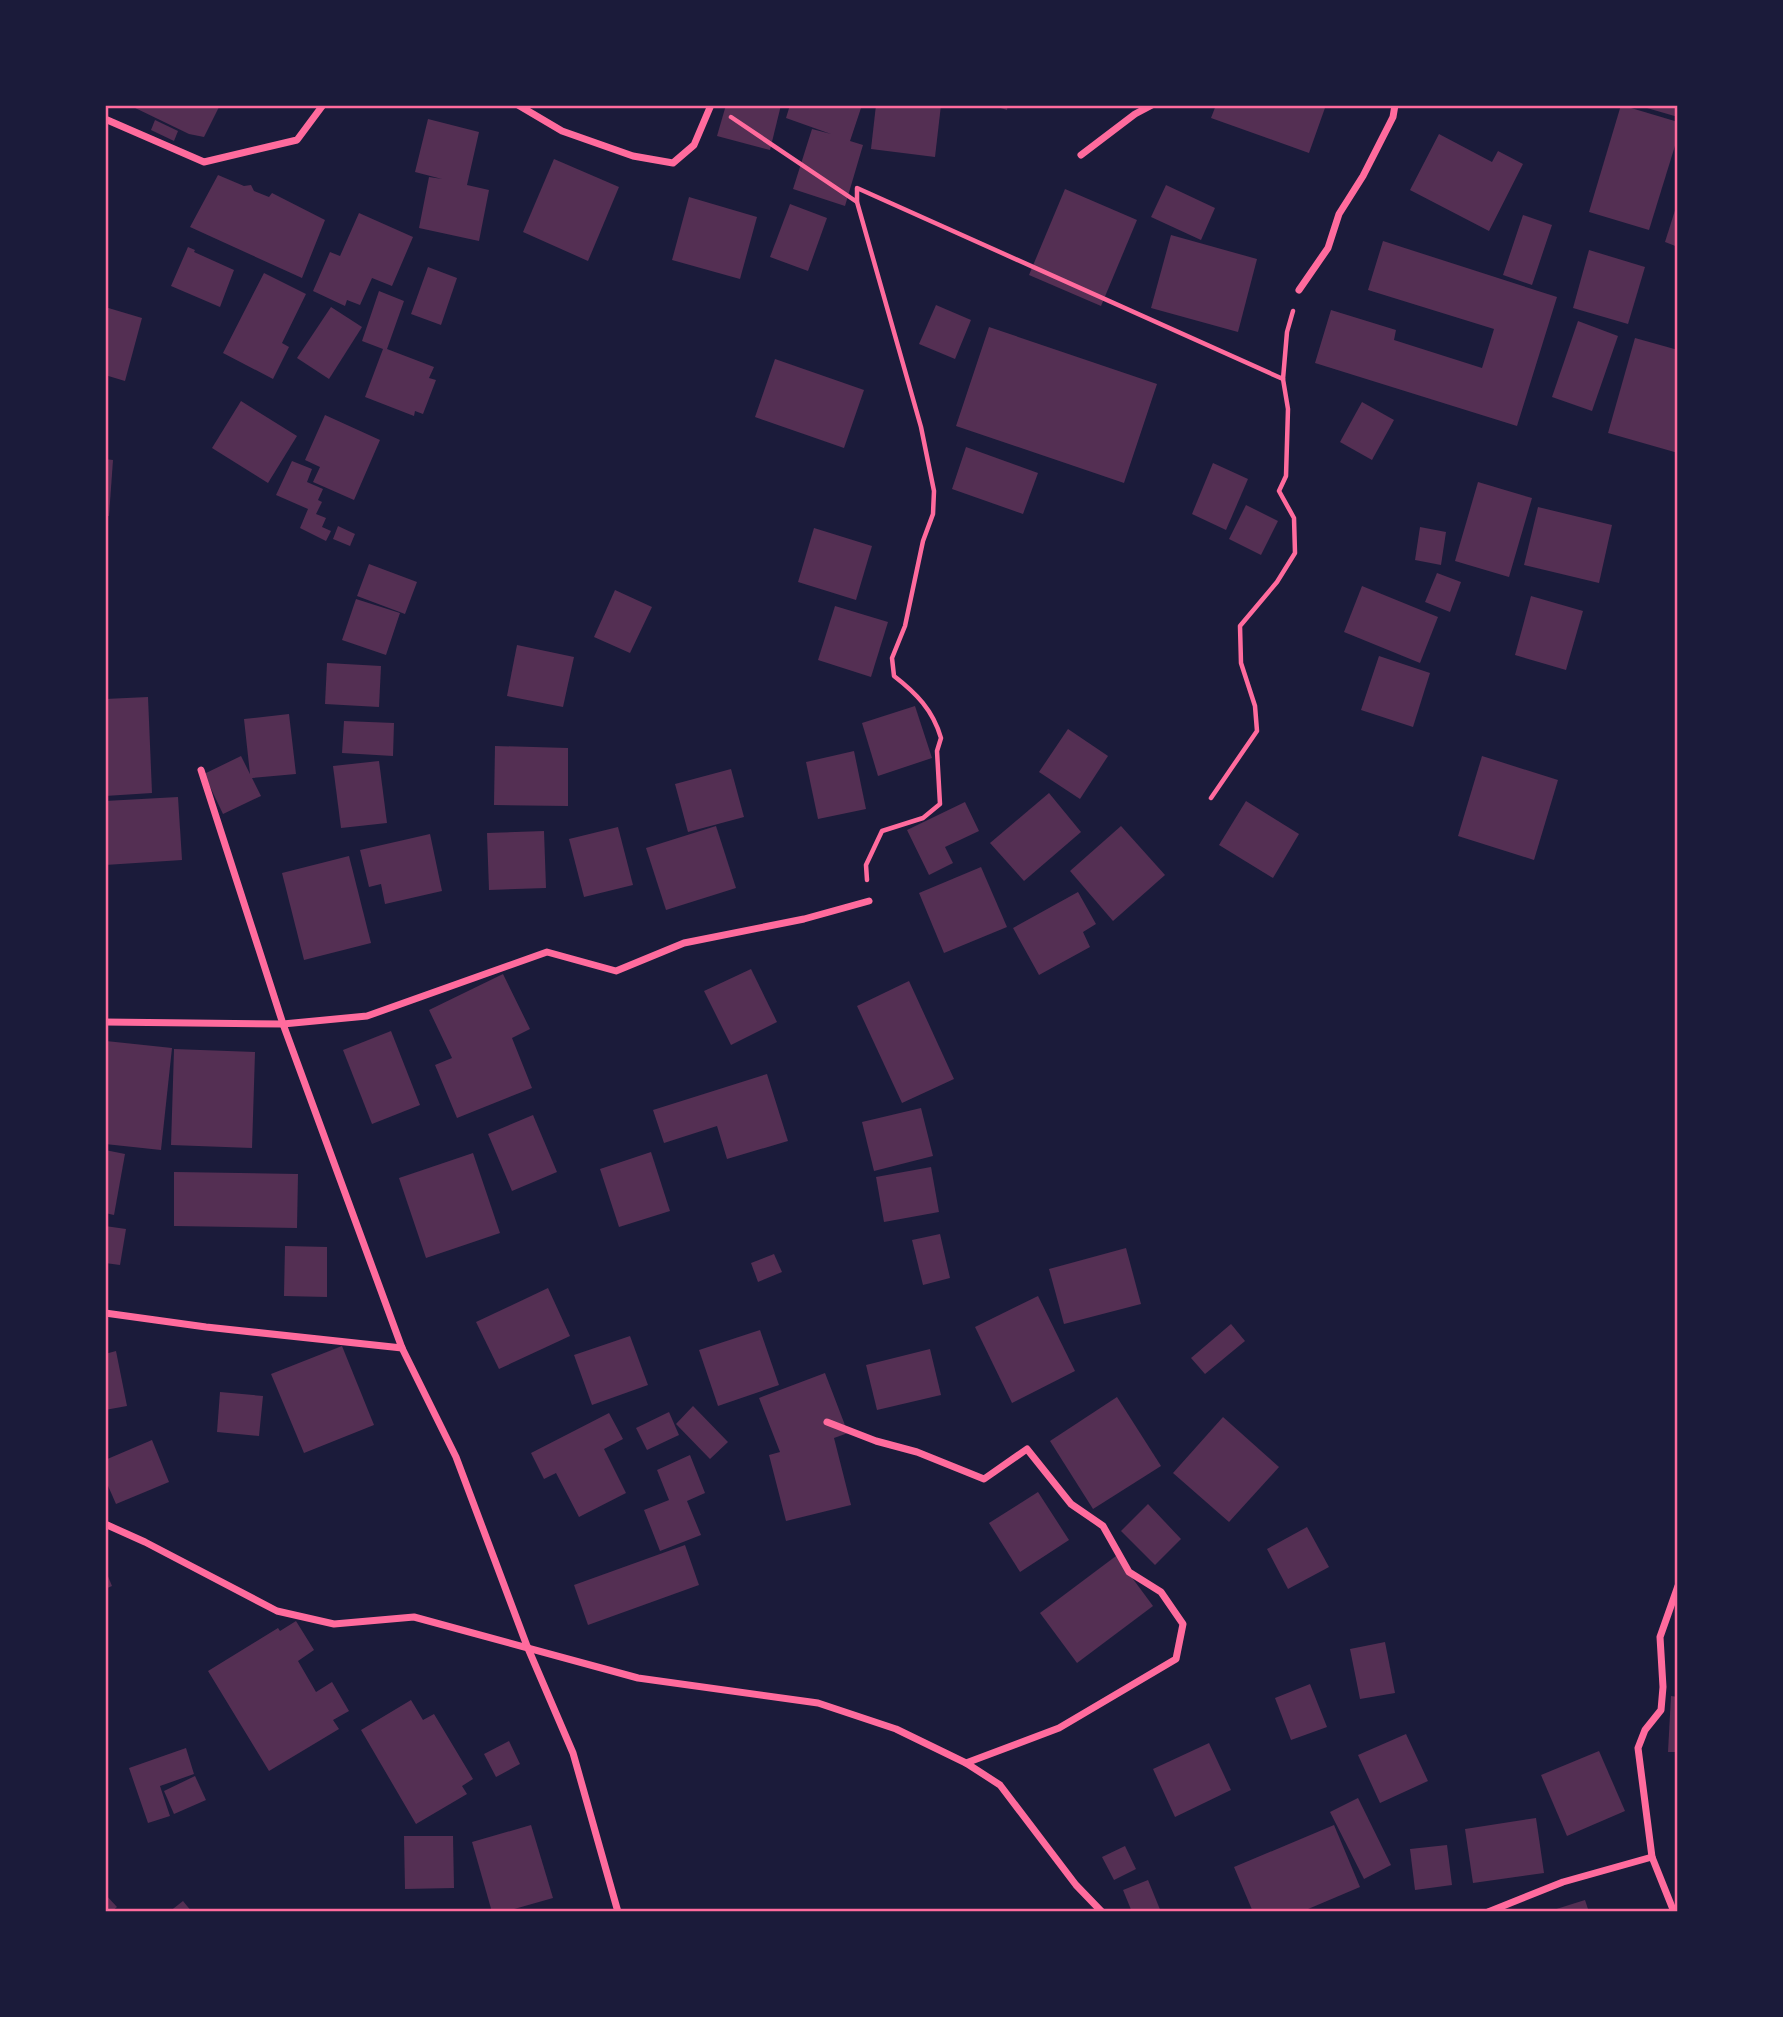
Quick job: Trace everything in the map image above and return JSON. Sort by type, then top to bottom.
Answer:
[{"type":"street","points":[[105,119],[204,162],[297,140],[323,105]]},
{"type":"street","points":[[518,105],[562,131],[633,156],[673,163],[694,145],[711,105]]},
{"type":"street","points":[[1081,155],[1135,114],[1152,105]]},
{"type":"street","points":[[1299,290],[1328,247],[1339,214],[1363,176],[1393,117],[1395,105]]},
{"type":"street","points":[[201,770],[283,1024],[402,1348],[456,1457],[527,1646],[573,1753],[618,1912]]},
{"type":"street","points":[[105,1022],[283,1024],[367,1016],[547,952],[616,971],[684,943],[804,919],[869,901]]},
{"type":"street","points":[[105,1314],[402,1348]]},
{"type":"street","points":[[827,1422],[876,1441],[917,1452],[984,1479],[1027,1449],[1071,1504],[1104,1526],[1129,1572],[1161,1592],[1183,1624],[1176,1659],[1059,1728],[966,1763]]},
{"type":"street","points":[[105,1524],[277,1611],[334,1624],[414,1616],[638,1678],[818,1703],[896,1729],[966,1763],[1000,1786],[1076,1885],[1102,1912]]},
{"type":"street","points":[[1674,1912],[1652,1857],[1637,1748],[1645,1730],[1661,1710],[1663,1687],[1660,1637],[1678,1586]]},
{"type":"street","points":[[1488,1912],[1563,1882],[1652,1857]]},
{"type":"path","points":[[723,112],[857,202]]},
{"type":"path","points":[[869,901],[866,865],[882,831],[923,818],[940,804],[937,751],[941,738],[928,708],[894,676],[892,658],[905,626],[923,541],[933,514],[934,491],[920,427],[857,202],[857,188],[1283,379]]},
{"type":"path","points":[[1211,798],[1257,731],[1255,706],[1241,663],[1240,626],[1296,553],[1294,518],[1279,491],[1286,476],[1288,410],[1283,379],[1287,332],[1299,290]]},
{"type":"building","points":[[129,105],[220,105],[204,137],[189,134]]},
{"type":"building","points":[[726,105],[781,105],[770,150],[717,136]]},
{"type":"building","points":[[790,105],[862,105],[850,141],[863,145],[845,206],[793,189],[812,129],[831,134],[786,118]]},
{"type":"building","points":[[876,105],[941,105],[935,157],[871,149]]},
{"type":"building","points":[[991,105],[1008,105],[1007,110]]},
{"type":"building","points":[[1216,105],[1326,105],[1309,153],[1211,118]]},
{"type":"building","points":[[1621,105],[1678,122],[1678,136],[1649,230],[1589,212]]},
{"type":"building","points":[[1678,105],[1678,117],[1640,106]]},
{"type":"building","points":[[428,119],[479,132],[467,185],[489,190],[479,241],[419,228],[429,177],[442,179],[415,172]]},
{"type":"building","points":[[155,120],[178,131],[174,141],[151,130]]},
{"type":"building","points":[[1439,134],[1492,162],[1498,151],[1523,164],[1489,231],[1410,190]]},
{"type":"building","points":[[554,159],[619,187],[588,261],[523,232]]},
{"type":"building","points":[[218,175],[244,186],[251,185],[254,191],[269,197],[272,193],[325,220],[302,278],[190,227]]},
{"type":"building","points":[[1166,185],[1215,208],[1201,240],[1151,217]]},
{"type":"building","points":[[1065,189],[1137,220],[1101,306],[1029,275]]},
{"type":"building","points":[[689,197],[757,217],[740,279],[672,260]]},
{"type":"building","points":[[790,204],[827,218],[808,271],[770,257]]},
{"type":"building","points":[[1678,204],[1678,247],[1665,242]]},
{"type":"building","points":[[359,213],[413,237],[392,286],[372,278],[360,305],[347,300],[345,306],[313,291],[330,252],[340,256]]},
{"type":"building","points":[[1523,215],[1552,225],[1532,285],[1503,275]]},
{"type":"building","points":[[1171,235],[1257,259],[1238,332],[1151,308]]},
{"type":"building","points":[[1383,241],[1557,297],[1517,426],[1315,363],[1331,310],[1396,330],[1394,340],[1482,368],[1494,329],[1368,290]]},
{"type":"building","points":[[188,247],[234,270],[220,307],[171,286]]},
{"type":"building","points":[[1589,250],[1645,267],[1628,324],[1573,308]]},
{"type":"building","points":[[428,267],[457,278],[441,325],[411,314]]},
{"type":"building","points":[[264,273],[306,294],[282,343],[289,347],[273,379],[223,353]]},
{"type":"building","points":[[379,291],[404,301],[387,349],[434,367],[429,378],[436,380],[423,414],[415,411],[414,416],[365,397],[383,349],[362,341]]},
{"type":"building","points":[[936,305],[971,320],[955,359],[919,344]]},
{"type":"building","points":[[105,307],[142,318],[125,381],[105,375]]},
{"type":"building","points":[[331,307],[362,327],[329,379],[297,358]]},
{"type":"building","points":[[1578,321],[1618,336],[1592,411],[1552,397]]},
{"type":"building","points":[[989,327],[1157,384],[1124,483],[956,426]]},
{"type":"building","points":[[1635,338],[1678,350],[1678,453],[1608,433]]},
{"type":"building","points":[[775,359],[864,390],[844,448],[755,417]]},
{"type":"building","points":[[241,401],[297,436],[268,483],[212,448]]},
{"type":"building","points":[[1362,402],[1394,420],[1372,460],[1340,442]]},
{"type":"building","points":[[325,415],[380,440],[354,500],[313,482],[320,467],[305,460]]},
{"type":"building","points":[[966,447],[1038,473],[1023,514],[952,489]]},
{"type":"building","points":[[105,459],[113,460],[109,516],[105,516]]},
{"type":"building","points":[[292,461],[312,469],[307,482],[323,489],[318,500],[322,502],[316,514],[326,518],[322,527],[331,531],[326,541],[300,528],[308,509],[276,495]]},
{"type":"building","points":[[1213,463],[1248,479],[1226,530],[1192,514]]},
{"type":"building","points":[[1478,482],[1532,498],[1509,577],[1455,561]]},
{"type":"building","points":[[1246,505],[1278,521],[1261,555],[1229,539]]},
{"type":"building","points":[[1538,507],[1612,525],[1599,583],[1524,565]]},
{"type":"building","points":[[338,526],[355,534],[350,546],[333,539]]},
{"type":"building","points":[[1420,527],[1446,532],[1441,565],[1415,560]]},
{"type":"building","points":[[814,528],[872,546],[856,600],[798,582]]},
{"type":"building","points":[[369,564],[417,582],[405,614],[357,596]]},
{"type":"building","points":[[1437,573],[1461,582],[1450,612],[1425,602]]},
{"type":"building","points":[[1362,586],[1438,617],[1420,663],[1344,632]]},
{"type":"building","points":[[615,590],[652,607],[630,653],[594,637]]},
{"type":"building","points":[[1531,596],[1583,611],[1566,670],[1515,655]]},
{"type":"building","points":[[356,599],[400,613],[386,655],[342,640]]},
{"type":"building","points":[[835,606],[888,622],[871,677],[818,660]]},
{"type":"building","points":[[517,645],[574,657],[563,707],[507,696]]},
{"type":"building","points":[[1379,656],[1430,673],[1413,727],[1361,710]]},
{"type":"building","points":[[327,663],[381,666],[379,707],[325,704]]},
{"type":"building","points":[[148,697],[152,793],[105,796],[105,699]]},
{"type":"building","points":[[915,706],[932,758],[878,776],[862,723]]},
{"type":"building","points":[[289,714],[296,774],[252,778],[261,796],[223,814],[204,774],[241,756],[250,774],[244,719]]},
{"type":"building","points":[[344,721],[394,723],[393,756],[342,753]]},
{"type":"building","points":[[1068,729],[1108,756],[1080,799],[1039,772]]},
{"type":"building","points":[[495,746],[568,748],[568,806],[494,805]]},
{"type":"building","points":[[854,751],[866,809],[818,819],[806,762]]},
{"type":"building","points":[[1482,756],[1558,780],[1534,860],[1458,836]]},
{"type":"building","points":[[379,761],[387,823],[341,828],[333,766]]},
{"type":"building","points":[[731,769],[744,817],[688,832],[675,784]]},
{"type":"building","points":[[1049,793],[1081,832],[1024,881],[990,843]]},
{"type":"building","points":[[178,797],[182,860],[105,865],[105,801]]},
{"type":"building","points":[[1246,801],[1299,834],[1273,878],[1219,845]]},
{"type":"building","points":[[965,802],[979,831],[945,847],[953,863],[929,875],[907,830]]},
{"type":"building","points":[[716,826],[736,888],[666,910],[646,848]]},
{"type":"building","points":[[1121,826],[1165,875],[1113,921],[1070,871]]},
{"type":"building","points":[[618,827],[633,885],[584,897],[569,839]]},
{"type":"building","points":[[544,831],[546,888],[489,890],[487,833]]},
{"type":"building","points":[[430,834],[442,891],[385,904],[381,884],[369,887],[360,850]]},
{"type":"building","points":[[349,856],[371,943],[304,960],[282,873]]},
{"type":"building","points":[[981,867],[1007,927],[944,953],[919,893]]},
{"type":"building","points":[[1078,892],[1096,924],[1083,932],[1090,947],[1039,975],[1013,928]]},
{"type":"building","points":[[751,969],[777,1022],[731,1045],[704,991]]},
{"type":"building","points":[[503,974],[530,1029],[512,1038],[532,1088],[457,1118],[435,1065],[452,1058],[429,1010]]},
{"type":"building","points":[[909,981],[954,1079],[902,1103],[857,1006]]},
{"type":"building","points":[[391,1031],[420,1105],[372,1124],[343,1050]]},
{"type":"building","points":[[106,1041],[172,1048],[161,1150],[105,1144]]},
{"type":"building","points":[[174,1049],[255,1052],[252,1148],[171,1145]]},
{"type":"building","points":[[767,1074],[788,1141],[727,1159],[717,1126],[664,1143],[653,1110]]},
{"type":"building","points":[[921,1108],[933,1156],[874,1171],[862,1122]]},
{"type":"building","points":[[533,1115],[557,1172],[512,1191],[488,1134]]},
{"type":"building","points":[[105,1150],[125,1154],[114,1215],[105,1213]]},
{"type":"building","points":[[651,1152],[670,1211],[619,1227],[600,1169]]},
{"type":"building","points":[[473,1153],[500,1233],[426,1258],[399,1178]]},
{"type":"building","points":[[931,1167],[939,1212],[884,1222],[876,1177]]},
{"type":"building","points":[[174,1172],[298,1174],[297,1228],[174,1226]]},
{"type":"building","points":[[105,1226],[126,1229],[120,1265],[105,1263]]},
{"type":"building","points":[[940,1234],[950,1278],[923,1285],[912,1240]]},
{"type":"building","points":[[285,1246],[327,1247],[327,1297],[284,1296]]},
{"type":"building","points":[[1126,1248],[1141,1304],[1064,1324],[1049,1269]]},
{"type":"building","points":[[774,1254],[782,1272],[758,1282],[751,1263]]},
{"type":"building","points":[[548,1288],[570,1336],[499,1369],[476,1322]]},
{"type":"building","points":[[1038,1296],[1075,1371],[1012,1403],[975,1327]]},
{"type":"building","points":[[1231,1324],[1245,1341],[1205,1374],[1191,1358]]},
{"type":"building","points":[[760,1330],[779,1385],[718,1406],[699,1350]]},
{"type":"building","points":[[630,1336],[648,1385],[592,1405],[574,1355]]},
{"type":"building","points":[[342,1346],[374,1425],[304,1453],[271,1374]]},
{"type":"building","points":[[930,1349],[941,1395],[877,1410],[866,1365]]},
{"type":"building","points":[[116,1351],[127,1406],[105,1410],[105,1354]]},
{"type":"building","points":[[825,1373],[848,1433],[834,1438],[851,1505],[786,1521],[769,1455],[780,1452],[759,1398]]},
{"type":"building","points":[[220,1392],[263,1396],[259,1436],[217,1432]]},
{"type":"building","points":[[1117,1397],[1161,1466],[1093,1509],[1050,1441]]},
{"type":"building","points":[[693,1406],[728,1442],[710,1459],[676,1424]]},
{"type":"building","points":[[669,1412],[679,1435],[647,1450],[636,1428]]},
{"type":"building","points":[[609,1413],[623,1439],[604,1449],[626,1493],[579,1517],[556,1473],[544,1479],[531,1453]]},
{"type":"building","points":[[1223,1417],[1279,1467],[1229,1522],[1173,1473]]},
{"type":"building","points":[[152,1440],[169,1482],[116,1504],[105,1479],[105,1460]]},
{"type":"building","points":[[690,1455],[705,1493],[687,1501],[701,1535],[660,1551],[644,1510],[669,1500],[657,1470]]},
{"type":"building","points":[[1038,1492],[1069,1540],[1020,1572],[989,1523]]},
{"type":"building","points":[[1148,1504],[1181,1539],[1155,1565],[1121,1531]]},
{"type":"building","points":[[1307,1527],[1329,1567],[1288,1589],[1267,1549]]},
{"type":"building","points":[[685,1545],[699,1585],[588,1625],[574,1585]]},
{"type":"building","points":[[1116,1556],[1153,1606],[1077,1663],[1040,1613]]},
{"type":"building","points":[[105,1569],[112,1586],[105,1589]]},
{"type":"building","points":[[296,1621],[314,1650],[298,1661],[316,1692],[332,1682],[349,1711],[333,1720],[339,1729],[269,1771],[208,1671],[278,1628],[280,1631]]},
{"type":"building","points":[[1385,1642],[1395,1693],[1360,1699],[1350,1649]]},
{"type":"building","points":[[1310,1684],[1327,1727],[1291,1740],[1275,1698]]},
{"type":"building","points":[[1671,1696],[1678,1697],[1678,1752],[1668,1752]]},
{"type":"building","points":[[411,1700],[423,1720],[434,1714],[473,1779],[462,1786],[467,1794],[416,1824],[361,1730]]},
{"type":"building","points":[[1406,1734],[1428,1781],[1380,1803],[1358,1755]]},
{"type":"building","points":[[509,1741],[520,1764],[496,1777],[484,1754]]},
{"type":"building","points":[[1209,1743],[1231,1790],[1175,1817],[1153,1769]]},
{"type":"building","points":[[186,1748],[194,1774],[160,1786],[170,1816],[148,1823],[129,1768]]},
{"type":"building","points":[[1599,1751],[1625,1811],[1567,1836],[1541,1775]]},
{"type":"building","points":[[195,1776],[206,1800],[174,1814],[164,1791]]},
{"type":"building","points":[[1358,1798],[1391,1865],[1364,1879],[1330,1812]]},
{"type":"building","points":[[1536,1818],[1544,1873],[1473,1883],[1465,1829]]},
{"type":"building","points":[[531,1825],[553,1898],[504,1912],[492,1912],[472,1842]]},
{"type":"building","points":[[1334,1825],[1360,1887],[1301,1912],[1253,1912],[1234,1867]]},
{"type":"building","points":[[404,1836],[453,1836],[454,1888],[405,1889]]},
{"type":"building","points":[[1447,1845],[1452,1885],[1415,1890],[1410,1849]]},
{"type":"building","points":[[1125,1846],[1136,1869],[1114,1880],[1102,1857]]},
{"type":"building","points":[[1148,1880],[1161,1912],[1132,1912],[1123,1890]]},
{"type":"building","points":[[105,1894],[117,1907],[111,1912],[105,1912]]},
{"type":"building","points":[[1585,1900],[1589,1912],[1550,1912],[1550,1911]]},
{"type":"building","points":[[183,1901],[192,1912],[169,1912]]}]
